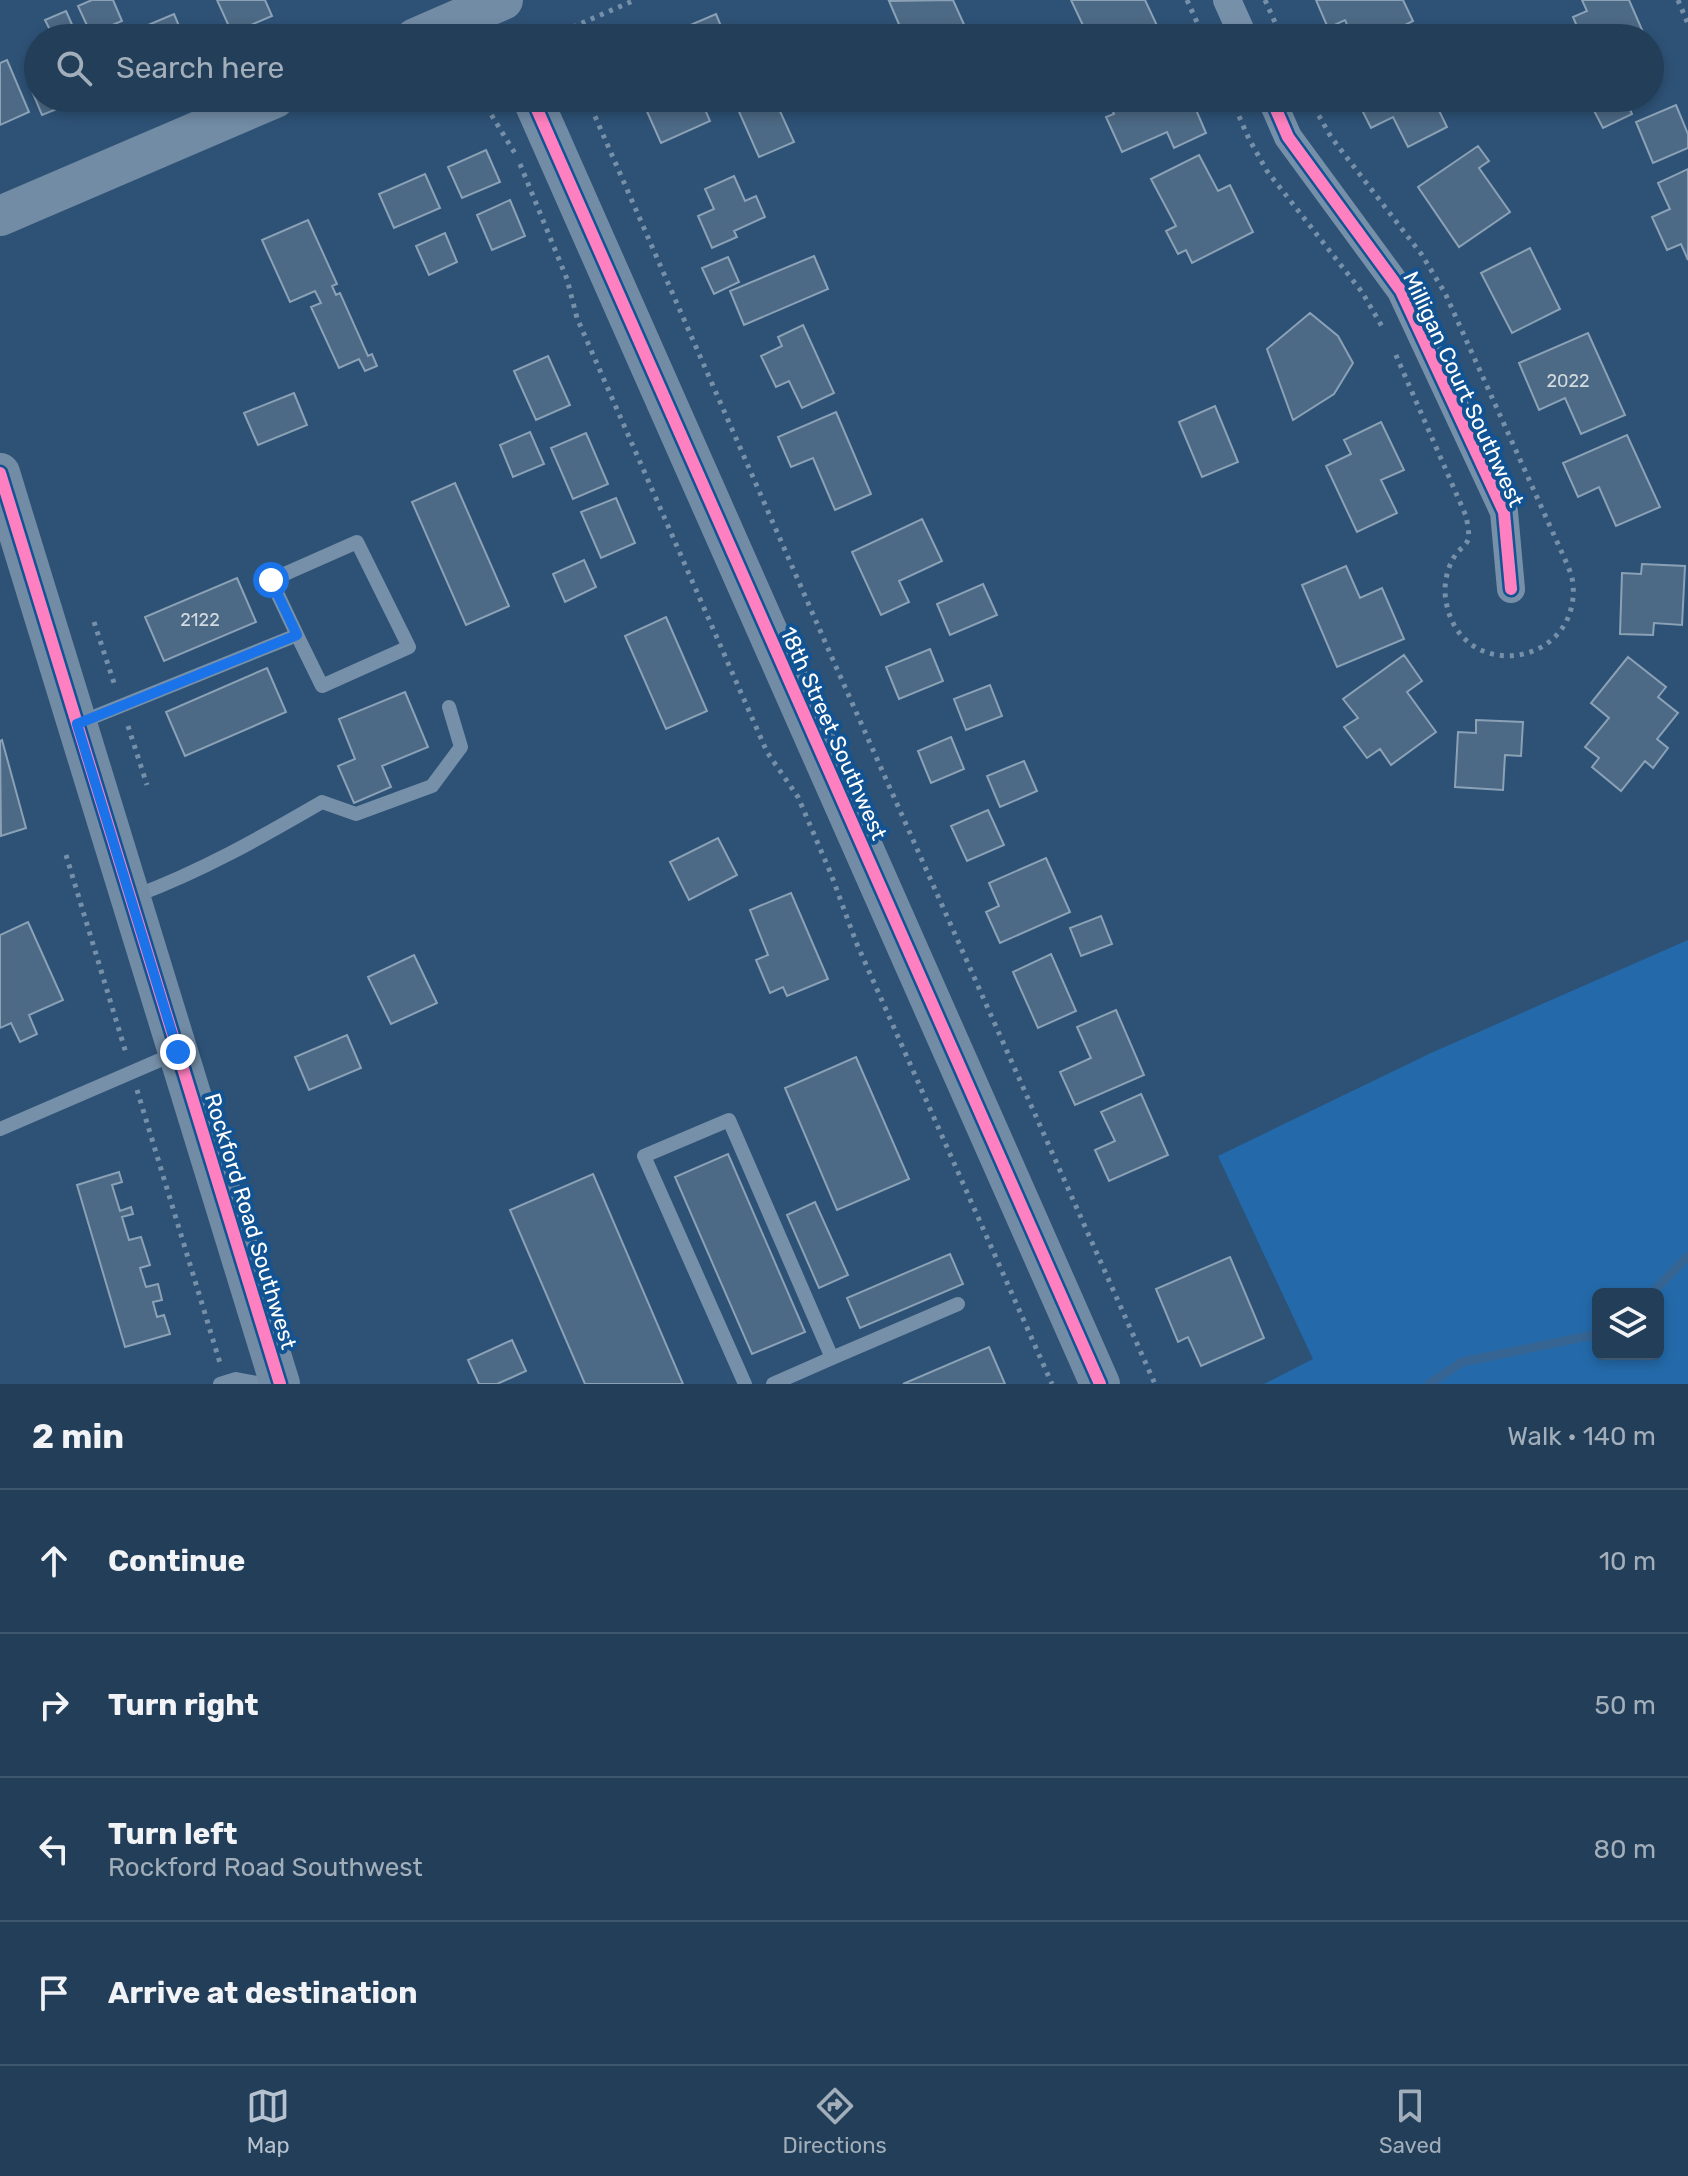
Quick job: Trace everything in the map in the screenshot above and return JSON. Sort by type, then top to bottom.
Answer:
[{"type":"street","points":[[1227,0],[1238,24]]},
{"type":"street","points":[[458,24],[497,11]]},
{"type":"street","points":[[0,216],[242,112]]},
{"type":"street","name":"18th Street Southwest","points":[[538,112],[1100,1384]]},
{"type":"street","name":"Milligan Court Southwest","points":[[1277,112],[1288,137],[1401,291],[1504,512],[1511,589]]},
{"type":"street","name":"Rockford Road Southwest","points":[[0,473],[280,1384]]},
{"type":"lane","points":[[357,542],[409,647],[322,686],[297,635],[271,580],[357,542]]},
{"type":"lane","points":[[77,724],[297,635]]},
{"type":"lane","points":[[130,898],[184,878],[322,802],[356,814],[432,786],[461,747],[449,707]]},
{"type":"lane","points":[[0,1129],[178,1052]]},
{"type":"lane","points":[[745,1384],[644,1156],[729,1120],[832,1358]]},
{"type":"lane","points":[[773,1384],[958,1304]]},
{"type":"lane","points":[[223,1383],[236,1379],[262,1384]]},
{"type":"path","points":[[580,24],[635,0]]},
{"type":"path","points":[[1187,0],[1198,24]]},
{"type":"path","points":[[1265,0],[1276,24]]},
{"type":"path","points":[[1678,0],[1688,24]]},
{"type":"path","points":[[490,112],[516,153],[567,279],[577,318],[767,752],[798,797],[856,942],[1052,1384]]},
{"type":"path","points":[[593,112],[1155,1384]]},
{"type":"path","points":[[66,855],[223,1383]]},
{"type":"shaded area","points":[[1688,940],[1688,1384],[1264,1384],[1313,1359],[1218,1156],[1431,1053]]},
{"type":"building","points":[[92,0],[113,0],[122,21],[86,24],[78,6]]},
{"type":"building","points":[[217,0],[265,0],[272,16],[253,24],[228,24]]},
{"type":"building","points":[[953,0],[964,24],[899,24],[889,1]]},
{"type":"building","points":[[1071,0],[1145,0],[1156,24],[1082,24]]},
{"type":"building","points":[[1316,0],[1403,0],[1413,21],[1407,24],[1347,24],[1345,20],[1326,24]]},
{"type":"building","points":[[1582,0],[1629,0],[1640,24],[1576,24],[1573,17],[1587,11]]},
{"type":"building","points":[[66,11],[72,24],[47,24],[45,20]]},
{"type":"building","points":[[174,14],[178,24],[150,24]]},
{"type":"building","points":[[716,14],[720,24],[693,24]]},
{"type":"building","points":[[7,60],[24,100],[24,112],[29,112],[0,125],[0,63]]},
{"type":"building","points":[[1676,105],[1688,134],[1688,148],[1653,163],[1636,122]]},
{"type":"building","points":[[647,112],[706,112],[710,121],[661,143]]},
{"type":"building","points":[[739,112],[780,112],[794,142],[759,157]]},
{"type":"building","points":[[1197,112],[1206,133],[1174,148],[1167,132],[1122,152],[1106,117],[1114,114]]},
{"type":"building","points":[[1363,112],[1440,112],[1447,127],[1408,147],[1393,117],[1371,128]]},
{"type":"building","points":[[1595,112],[1631,112],[1632,114],[1603,128]]},
{"type":"building","points":[[1478,146],[1489,161],[1479,168],[1510,212],[1459,247],[1418,187]]},
{"type":"building","points":[[486,150],[500,182],[462,198],[448,167]]},
{"type":"building","points":[[1199,155],[1218,191],[1230,185],[1253,232],[1192,263],[1186,250],[1178,254],[1166,231],[1176,226],[1151,179]]},
{"type":"building","points":[[1688,169],[1688,260],[1681,244],[1667,250],[1652,217],[1670,209],[1658,183]]},
{"type":"building","points":[[425,174],[440,208],[394,228],[379,194]]},
{"type":"building","points":[[734,176],[745,201],[756,196],[765,217],[734,231],[737,237],[712,248],[698,216],[714,209],[705,189]]},
{"type":"building","points":[[510,200],[525,236],[492,250],[477,215]]},
{"type":"building","points":[[308,220],[337,284],[332,286],[336,295],[340,293],[368,356],[372,354],[377,366],[365,371],[359,359],[339,368],[311,307],[321,303],[315,291],[290,302],[262,240]]},
{"type":"building","points":[[445,233],[457,262],[429,275],[416,246]]},
{"type":"building","points":[[1530,248],[1560,309],[1512,333],[1481,273]]},
{"type":"building","points":[[814,256],[828,289],[744,325],[730,291]]},
{"type":"building","points":[[728,257],[739,282],[714,294],[702,268]]},
{"type":"building","points":[[1310,313],[1338,336],[1353,363],[1334,394],[1293,420],[1267,349]]},
{"type":"building","points":[[803,325],[834,393],[802,408],[789,381],[776,387],[761,356],[782,346],[778,337]]},
{"type":"building","points":[[1588,333],[1625,415],[1581,434],[1565,398],[1539,410],[1519,363]]},
{"type":"building","points":[[548,356],[570,405],[536,420],[514,371]]},
{"type":"building","points":[[294,393],[307,425],[258,445],[244,413]]},
{"type":"building","points":[[1215,406],[1238,462],[1202,477],[1179,422]]},
{"type":"building","points":[[836,412],[871,494],[835,510],[813,458],[791,467],[778,437]]},
{"type":"building","points":[[1381,422],[1404,470],[1381,480],[1397,513],[1357,532],[1326,466],[1351,454],[1344,440]]},
{"type":"building","points":[[530,432],[544,464],[513,477],[500,445]]},
{"type":"building","points":[[586,433],[608,484],[573,499],[551,448]]},
{"type":"building","points":[[1627,435],[1660,507],[1616,526],[1599,487],[1578,497],[1563,463]]},
{"type":"building","points":[[455,483],[509,606],[466,625],[412,502]]},
{"type":"building","points":[[616,498],[635,543],[601,558],[581,512]]},
{"type":"building","points":[[922,519],[942,561],[899,581],[909,602],[881,615],[852,552]]},
{"type":"building","points":[[584,560],[596,587],[565,602],[553,574]]},
{"type":"building","points":[[1642,564],[1685,566],[1682,625],[1654,623],[1653,635],[1620,634],[1622,573],[1641,574]]},
{"type":"building","points":[[1346,566],[1360,598],[1382,588],[1404,639],[1337,667],[1302,585]]},
{"type":"building","points":[[237,578],[256,622],[164,661],[145,617]]},
{"type":"building","points":[[983,584],[997,615],[950,635],[937,604]]},
{"type":"building","points":[[666,617],[707,711],[666,729],[625,636]]},
{"type":"building","points":[[930,649],[943,681],[899,699],[886,667]]},
{"type":"building","points":[[1404,655],[1422,681],[1407,692],[1436,732],[1391,765],[1380,749],[1367,758],[1344,727],[1358,718],[1343,699]]},
{"type":"building","points":[[1628,657],[1666,687],[1658,697],[1678,713],[1657,739],[1668,748],[1653,768],[1645,761],[1621,791],[1592,767],[1599,758],[1585,747],[1609,718],[1591,703]]},
{"type":"building","points":[[267,668],[286,712],[185,756],[166,712]]},
{"type":"building","points":[[990,685],[1002,716],[966,730],[954,699]]},
{"type":"building","points":[[405,692],[428,747],[382,766],[391,787],[354,803],[338,766],[355,759],[339,719]]},
{"type":"building","points":[[1476,720],[1523,722],[1521,756],[1505,755],[1503,790],[1455,787],[1458,732],[1476,733]]},
{"type":"building","points":[[951,737],[964,769],[931,783],[918,751]]},
{"type":"building","points":[[0,741],[26,828],[1,836]]},
{"type":"building","points":[[1024,761],[1037,791],[1000,807],[987,776]]},
{"type":"building","points":[[988,810],[1004,845],[967,861],[951,826]]},
{"type":"building","points":[[718,838],[737,875],[689,900],[670,862]]},
{"type":"building","points":[[1046,858],[1070,912],[1000,943],[986,912],[999,906],[989,883]]},
{"type":"building","points":[[791,893],[828,979],[787,996],[783,987],[770,993],[756,960],[768,955],[750,910]]},
{"type":"building","points":[[1101,916],[1112,944],[1081,956],[1070,928]]},
{"type":"building","points":[[28,922],[63,1000],[29,1015],[37,1034],[20,1042],[11,1023],[0,1028],[0,935]]},
{"type":"building","points":[[1051,954],[1076,1011],[1038,1028],[1013,972]]},
{"type":"building","points":[[414,955],[437,1003],[391,1024],[368,977]]},
{"type":"building","points":[[1116,1010],[1144,1075],[1075,1105],[1060,1072],[1091,1058],[1077,1027]]},
{"type":"building","points":[[347,1035],[361,1068],[309,1090],[295,1057]]},
{"type":"building","points":[[856,1057],[909,1179],[837,1210],[785,1088]]},
{"type":"building","points":[[1141,1094],[1168,1155],[1109,1181],[1095,1150],[1115,1141],[1101,1112]]},
{"type":"building","points":[[728,1154],[805,1332],[752,1354],[675,1177]]},
{"type":"building","points":[[119,1172],[122,1182],[112,1185],[120,1211],[131,1207],[133,1214],[122,1217],[129,1240],[141,1237],[150,1265],[140,1268],[146,1287],[158,1284],[162,1300],[153,1302],[157,1317],[164,1315],[170,1334],[125,1347],[77,1185]]},
{"type":"building","points":[[593,1174],[683,1384],[585,1384],[510,1210]]},
{"type":"building","points":[[815,1202],[848,1275],[819,1288],[787,1215]]},
{"type":"building","points":[[950,1254],[963,1284],[860,1328],[847,1298]]},
{"type":"building","points":[[1230,1257],[1264,1338],[1201,1366],[1188,1337],[1178,1342],[1156,1289]]},
{"type":"building","points":[[512,1340],[526,1371],[497,1384],[479,1384],[468,1360]]},
{"type":"building","points":[[989,1347],[1005,1384],[903,1384]]},
{"type":"waterway","points":[[1657,1288],[1688,1256]]},
{"type":"waterway","points":[[1429,1384],[1462,1362],[1592,1335]]},
{"type":"cycle path","points":[[538,112],[1100,1384]]},
{"type":"cycle path","points":[[1277,112],[1288,137],[1401,291],[1504,512],[1511,589]]},
{"type":"cycle path","points":[[0,473],[280,1384]]},
{"type":"route","points":[[178,1052],[77,724],[297,635],[271,580]]}]
